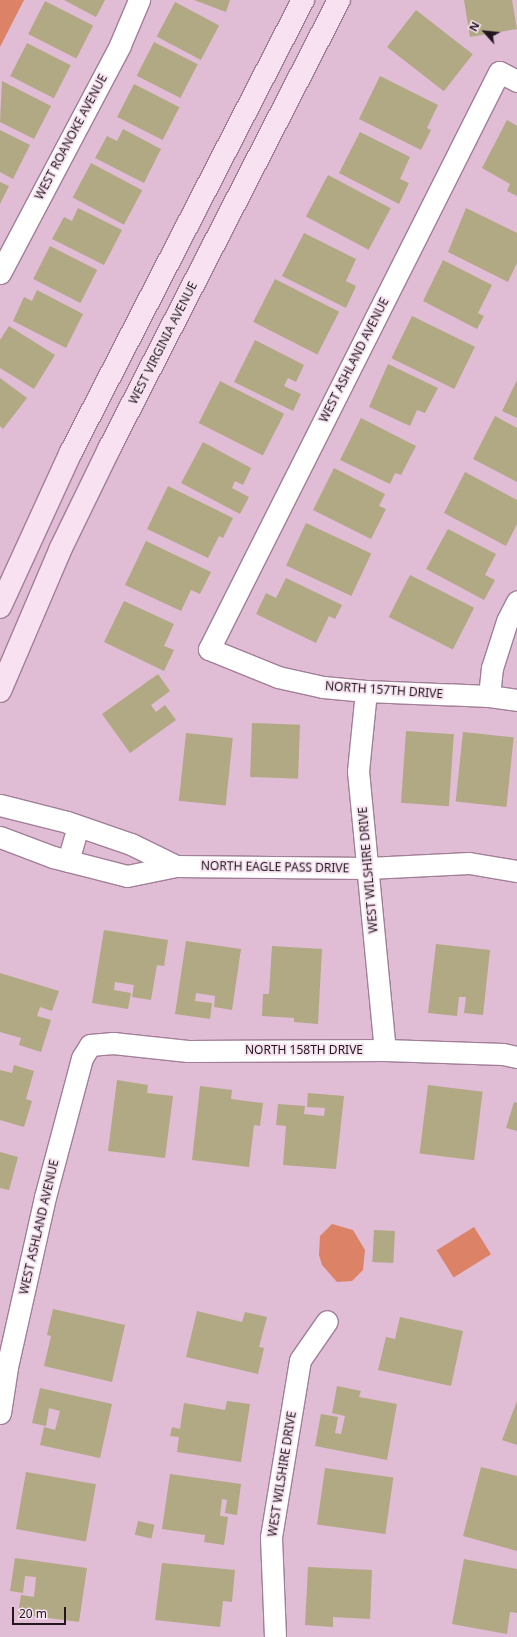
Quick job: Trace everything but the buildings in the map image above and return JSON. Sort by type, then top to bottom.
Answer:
[{"type":"main road","points":[[0,608],[70,452],[303,0]]},
{"type":"main road","name":"WEST VIRGINIA AVENUE","points":[[0,691],[61,548],[109,448],[339,0]]},
{"type":"street","name":"WEST ROANOKE AVENUE","points":[[0,273],[120,45],[139,0]]},
{"type":"street","name":"WEST ASHLAND AVENUE","points":[[209,649],[499,72],[517,81]]},
{"type":"street","points":[[489,696],[492,668],[507,621],[517,602]]},
{"type":"street","name":"NORTH 157TH DRIVE","points":[[209,649],[278,677],[323,687],[366,691],[489,696],[517,700]]},
{"type":"street","name":"WEST WILSHIRE DRIVE","points":[[366,691],[358,771],[385,1050]]},
{"type":"street","name":"NORTH EAGLE PASS DRIVE","points":[[0,805],[78,826],[132,844],[176,866]]},
{"type":"street","points":[[68,861],[78,826]]},
{"type":"street","name":"NORTH EAGLE PASS DRIVE","points":[[0,837],[68,861],[127,876],[176,866],[368,868],[469,863],[517,871]]},
{"type":"street","name":"NORTH 158TH DRIVE","points":[[90,1045],[113,1043],[188,1051],[385,1050],[503,1054],[517,1057]]},
{"type":"street","name":"WEST ASHLAND AVENUE","points":[[0,1413],[7,1367],[46,1197],[82,1058],[90,1045]]},
{"type":"street","name":"WEST WILSHIRE DRIVE","points":[[275,1637],[271,1537],[286,1445],[300,1360],[327,1321]]},
{"type":"shaded area","points":[[0,0],[24,0],[0,47]]},
{"type":"shaded area","points":[[332,1224],[353,1230],[365,1250],[363,1270],[352,1281],[337,1282],[322,1265],[319,1255],[320,1236]]},
{"type":"shaded area","points":[[474,1227],[491,1254],[454,1277],[437,1250]]}]
